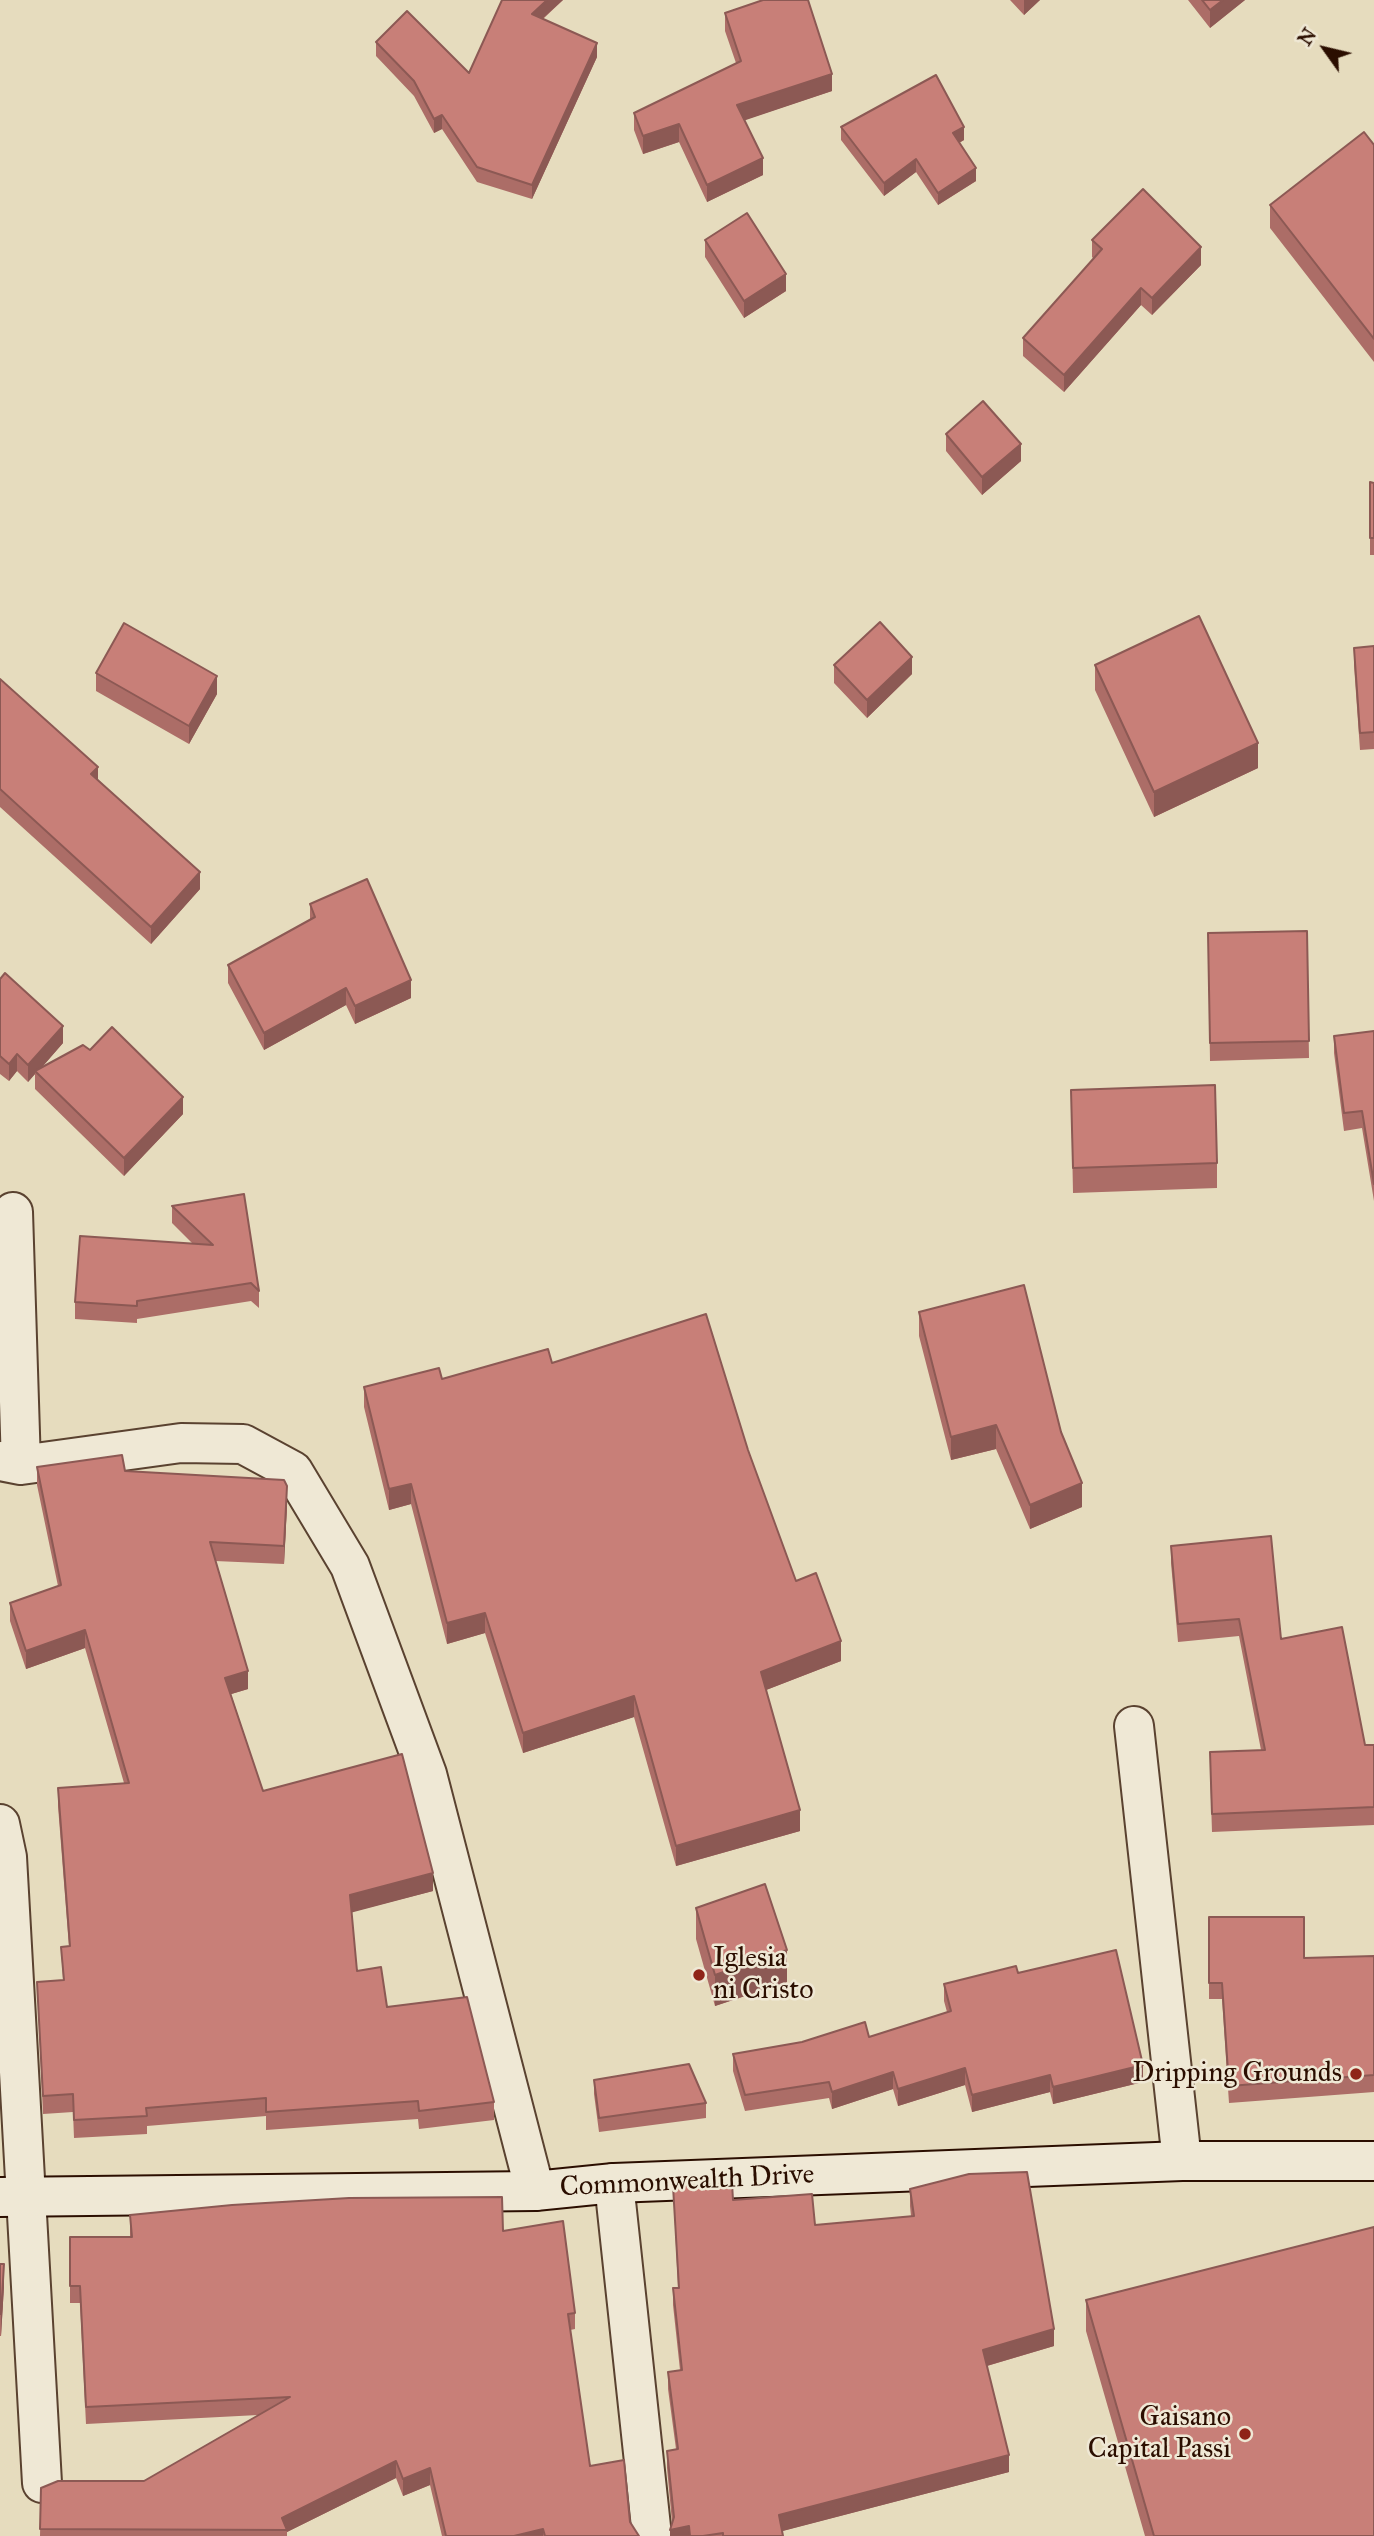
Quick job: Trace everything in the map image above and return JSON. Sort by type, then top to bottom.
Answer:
[{"type":"street","points":[[13,1212],[10,1463],[181,1443],[243,1444],[293,1471],[350,1566],[426,1774],[535,2191]]},
{"type":"street","points":[[1134,1726],[1182,2161]]},
{"type":"street","points":[[0,1824],[7,1857],[13,2197],[41,2483]]},
{"type":"street","name":"Commonwealth Drive","points":[[13,2197],[535,2191],[614,2183],[1182,2161],[1374,2161]]},
{"type":"street","points":[[614,2183],[652,2536]]},
{"type":"building","points":[[502,0],[547,0],[532,14],[597,43],[532,185],[477,167],[442,115],[434,119],[414,81],[376,42],[407,11],[469,73]]},
{"type":"building","points":[[763,0],[808,0],[832,74],[737,105],[763,158],[707,185],[679,124],[643,136],[634,113],[741,61],[725,13]]},
{"type":"building","points":[[1202,0],[1223,0],[1210,10]]},
{"type":"building","points":[[936,75],[964,127],[953,133],[976,168],[938,193],[916,159],[884,183],[841,127]]},
{"type":"building","points":[[1364,132],[1374,145],[1374,339],[1270,205]]},
{"type":"building","points":[[1143,189],[1201,247],[1152,298],[1141,288],[1064,375],[1023,338],[1102,249],[1092,240]]},
{"type":"building","points":[[747,213],[786,274],[744,301],[705,240]]},
{"type":"building","points":[[983,401],[1021,444],[982,477],[946,434]]},
{"type":"building","points":[[1370,482],[1374,483],[1374,538],[1370,538]]},
{"type":"building","points":[[1199,616],[1258,743],[1154,792],[1095,665]]},
{"type":"building","points":[[880,622],[912,657],[867,700],[834,665]]},
{"type":"building","points":[[124,623],[217,676],[189,726],[96,673]]},
{"type":"building","points":[[1374,646],[1374,732],[1360,733],[1354,648]]},
{"type":"building","points":[[0,679],[98,767],[91,774],[200,872],[151,927],[0,789]]},
{"type":"building","points":[[367,879],[411,980],[355,1006],[346,988],[264,1033],[228,965],[315,917],[310,904]]},
{"type":"building","points":[[1307,931],[1309,1041],[1210,1043],[1208,933]]},
{"type":"building","points":[[5,973],[63,1026],[28,1065],[17,1054],[9,1064],[0,1056],[0,979]]},
{"type":"building","points":[[112,1027],[183,1097],[124,1158],[35,1071],[83,1045],[90,1050]]},
{"type":"building","points":[[1374,1031],[1374,1184],[1362,1111],[1344,1113],[1334,1036]]},
{"type":"building","points":[[1215,1085],[1217,1163],[1073,1168],[1071,1090]]},
{"type":"building","points":[[244,1194],[259,1291],[251,1283],[137,1301],[137,1306],[75,1302],[80,1236],[213,1245],[172,1206]]},
{"type":"building","points":[[1024,1285],[1061,1432],[1082,1483],[1030,1505],[996,1425],[951,1437],[919,1312]]},
{"type":"building","points":[[706,1314],[748,1450],[796,1581],[816,1573],[841,1641],[761,1672],[800,1810],[676,1846],[634,1696],[523,1733],[485,1613],[447,1623],[411,1484],[389,1489],[364,1387],[439,1368],[442,1379],[548,1349],[552,1363]]},
{"type":"building","points":[[122,1455],[125,1471],[284,1480],[287,1486],[284,1546],[210,1542],[248,1671],[225,1678],[263,1791],[402,1754],[433,1873],[350,1895],[357,1971],[381,1967],[387,2007],[467,1997],[494,2102],[419,2111],[418,2101],[266,2112],[266,2098],[146,2108],[147,2116],[74,2120],[73,2094],[43,2096],[37,1982],[64,1980],[61,1947],[70,1946],[58,1788],[129,1783],[85,1630],[26,1651],[10,1603],[61,1585],[37,1467]]},
{"type":"building","points":[[1271,1536],[1281,1639],[1342,1627],[1365,1745],[1374,1745],[1374,1807],[1212,1814],[1210,1752],[1265,1750],[1239,1619],[1178,1624],[1171,1546]]},
{"type":"building","points":[[765,1884],[787,1950],[715,1975],[696,1908]]},
{"type":"building","points":[[1209,1917],[1304,1917],[1304,1958],[1374,1956],[1374,2075],[1229,2086],[1222,1983],[1209,1983]]},
{"type":"building","points":[[1116,1950],[1143,2065],[1053,2087],[1050,2075],[972,2095],[965,2068],[898,2089],[893,2072],[832,2092],[829,2082],[745,2095],[733,2054],[802,2042],[865,2022],[869,2037],[951,2011],[944,1984],[1016,1966],[1018,1973]]},
{"type":"building","points":[[689,2064],[706,2103],[599,2118],[594,2080]]},
{"type":"building","points":[[1027,2172],[1054,2329],[983,2350],[1009,2455],[779,2515],[783,2536],[723,2536],[723,2533],[690,2536],[689,2526],[670,2530],[674,2517],[667,2451],[678,2449],[668,2372],[682,2370],[673,2288],[679,2288],[673,2186],[732,2183],[733,2200],[812,2194],[815,2225],[914,2216],[910,2189],[969,2174]]},
{"type":"building","points":[[502,2197],[503,2231],[563,2221],[575,2313],[568,2314],[590,2466],[624,2460],[630,2522],[639,2536],[545,2536],[543,2529],[514,2536],[446,2536],[430,2468],[403,2479],[396,2461],[282,2518],[287,2530],[40,2529],[41,2488],[58,2481],[144,2481],[290,2397],[86,2407],[80,2286],[70,2286],[70,2237],[132,2237],[130,2215],[232,2205],[349,2198]]},
{"type":"building","name":"Gaisano Capital Passi","points":[[1374,2227],[1374,2536],[1154,2536],[1086,2300]]},
{"type":"building","points":[[0,2264],[4,2264],[1,2314],[0,2314]]},
{"type":"place","name":"Iglesia ni Cristo","points":[[699,1975]]},
{"type":"place","name":"Dripping Grounds","points":[[1356,2074]]},
{"type":"place","name":"Gaisano Capital Passi","points":[[1245,2434]]}]
